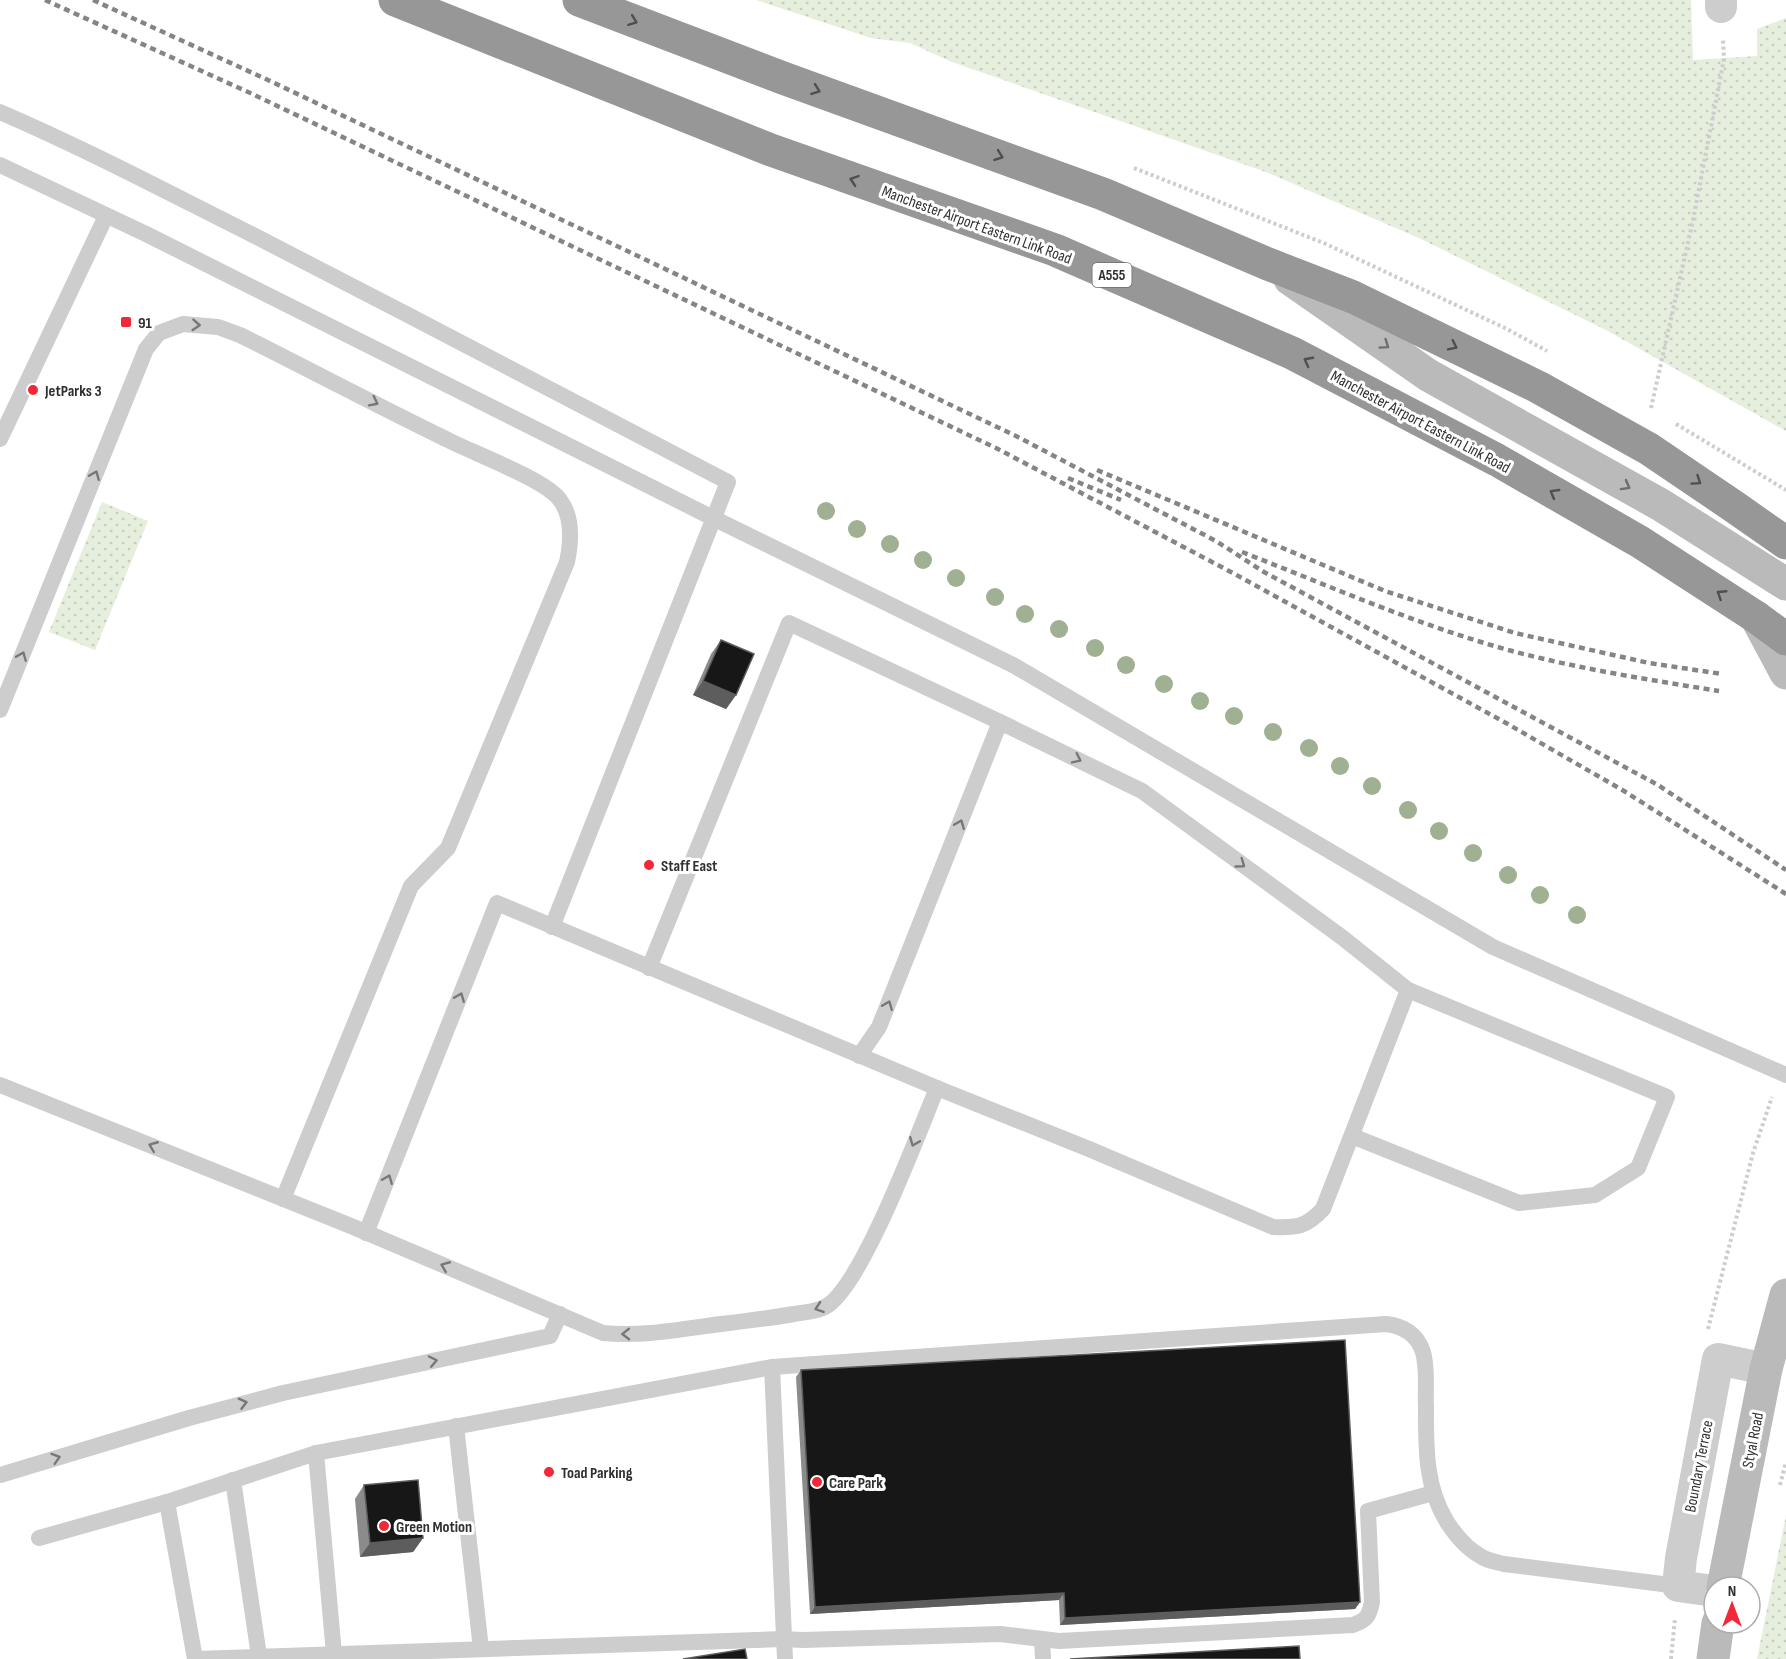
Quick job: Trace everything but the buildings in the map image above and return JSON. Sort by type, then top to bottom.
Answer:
[{"type":"highway","name":"Manchester Airport Eastern Link Road","points":[[395,0],[771,150],[1055,250],[1292,352],[1497,460],[1640,542],[1786,639]]},
{"type":"highway","points":[[579,0],[783,78],[1102,194],[1353,297],[1538,387],[1649,449],[1786,543]]},
{"type":"main road","points":[[1268,264],[1428,375],[1661,505],[1786,584]]},
{"type":"main road","points":[[1736,508],[1786,530]]},
{"type":"main road","points":[[1756,617],[1786,673]]},
{"type":"main road","name":"Styal Road","points":[[1726,1575],[1766,1369],[1786,1295]]},
{"type":"main road","points":[[1713,1659],[1716,1635]]},
{"type":"street","points":[[1718,1359],[1766,1369]]},
{"type":"street","name":"Boundary Terrace","points":[[1677,1598],[1681,1558],[1718,1359]]},
{"type":"street","points":[[1677,1598],[1702,1593]]},
{"type":"lane","points":[[0,112],[152,184],[322,270],[728,482],[552,927]]},
{"type":"lane","points":[[0,165],[146,234],[713,518],[1013,665],[1493,947],[1786,1075]]},
{"type":"lane","points":[[0,439],[106,216]]},
{"type":"lane","points":[[0,710],[146,349],[159,333],[183,324],[218,327],[240,335],[449,441],[541,484],[560,500],[568,520],[570,546],[567,562],[448,848],[411,886],[283,1198]]},
{"type":"lane","points":[[649,968],[789,623],[1142,791],[1343,938],[1408,990],[1667,1097],[1638,1168],[1595,1195],[1519,1203],[1352,1136]]},
{"type":"lane","points":[[859,1056],[879,1028],[1000,722]]},
{"type":"lane","points":[[366,1233],[497,903],[1273,1227],[1295,1228],[1311,1221],[1323,1209],[1408,990]]},
{"type":"lane","points":[[0,1085],[283,1198],[603,1333],[625,1335],[750,1321],[827,1306],[849,1282],[861,1262],[937,1088]]},
{"type":"lane","points":[[0,1475],[189,1418],[283,1393],[550,1336],[560,1314]]},
{"type":"lane","points":[[39,1538],[167,1502],[316,1453],[772,1367],[1386,1324],[1399,1325],[1408,1330],[1416,1338],[1423,1352],[1426,1454],[1433,1493],[1451,1529],[1465,1546],[1483,1558],[1677,1598]]},
{"type":"lane","points":[[772,1367],[784,1659]]},
{"type":"lane","points":[[456,1426],[481,1649]]},
{"type":"lane","points":[[316,1453],[334,1654]]},
{"type":"lane","points":[[233,1480],[259,1656]]},
{"type":"lane","points":[[167,1502],[195,1659],[1000,1634],[1059,1641],[1353,1625],[1365,1621],[1370,1614],[1372,1602],[1368,1511],[1433,1493]]},
{"type":"lane","points":[[1042,1639],[1043,1659]]},
{"type":"path","points":[[1651,408],[1693,220],[1724,58],[1721,3]]},
{"type":"path","points":[[1718,1359],[1706,1339],[1753,1153],[1766,1114]]},
{"type":"path","points":[[1671,1659],[1677,1598]]},
{"type":"green space","points":[[756,0],[1691,0],[1693,60],[1757,56],[1757,29],[1786,18],[1786,431],[1606,330],[1421,239],[1266,172],[952,62],[910,43],[871,38]]},
{"type":"green space","points":[[102,502],[148,521],[95,650],[49,632]]},
{"type":"green space","points":[[1786,1515],[1786,1659],[1757,1659]]},
{"type":"railway","points":[[45,0],[248,92],[996,448],[1231,572],[1506,723],[1624,791],[1786,894]]},
{"type":"railway","points":[[93,0],[268,80],[1016,436],[1216,541],[1264,572],[1658,785],[1786,870]]},
{"type":"railway","points":[[1097,470],[1385,591],[1515,633],[1649,663],[1722,674]]},
{"type":"railway","points":[[1068,478],[1121,500]]},
{"type":"railway","points":[[1242,552],[1444,630],[1512,651],[1589,669],[1719,691]]},
{"type":"place","name":"91","points":[[126,322]]},
{"type":"place","name":"JetParks 3","points":[[33,390]]},
{"type":"place","name":"Staff East","points":[[649,865]]},
{"type":"place","name":"Toad Parking","points":[[549,1472]]},
{"type":"place","name":"Care Park","points":[[817,1482]]},
{"type":"place","name":"Green Motion","points":[[384,1526]]}]
